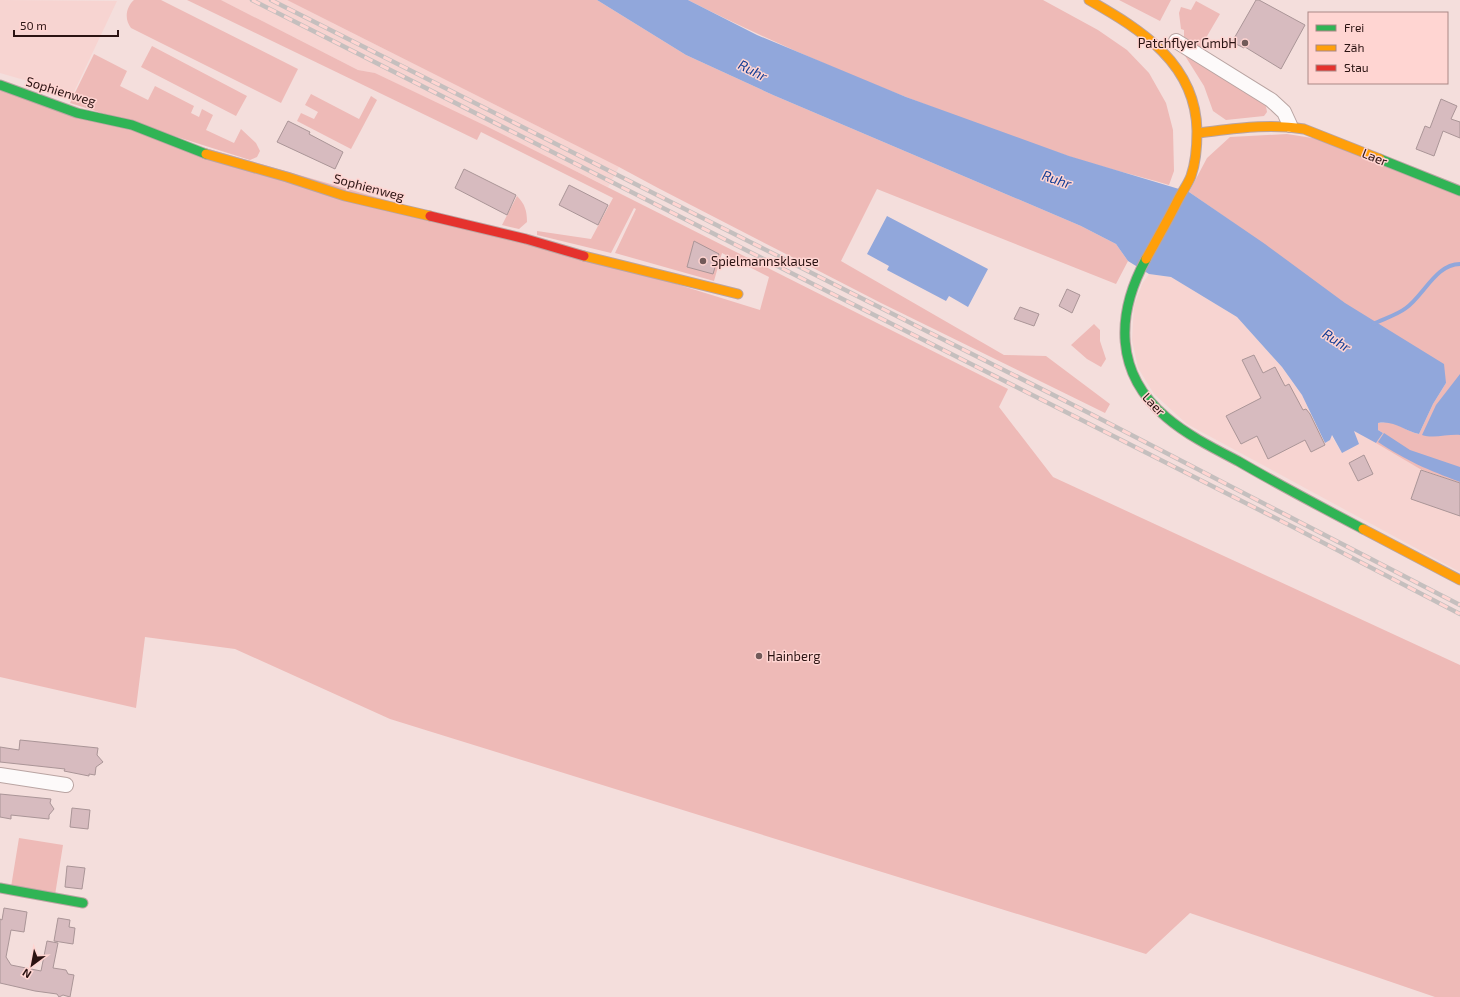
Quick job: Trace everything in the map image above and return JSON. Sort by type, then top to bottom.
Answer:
[{"type":"street","name":"Laer","points":[[1089,0],[1137,28],[1149,37],[1171,60],[1191,92],[1197,119],[1198,133],[1195,161],[1185,187],[1135,279],[1124,314],[1125,343],[1135,380],[1143,393],[1156,408],[1172,422],[1202,441],[1460,580]]},
{"type":"street","points":[[1176,41],[1271,100],[1284,112],[1290,125]]},
{"type":"street","name":"Sophienweg","points":[[0,85],[66,109],[132,125],[215,158],[287,177],[345,196],[526,239],[581,255],[738,294]]},
{"type":"street","name":"Laer","points":[[1198,133],[1290,125],[1304,129],[1460,191]]},
{"type":"street","points":[[0,775],[66,785]]},
{"type":"street","points":[[0,888],[83,903]]},
{"type":"shaded area","points":[[0,0],[117,1],[73,94],[0,73]]},
{"type":"shaded area","points":[[134,0],[161,0],[298,69],[281,103],[131,28],[127,21],[127,13],[129,6]]},
{"type":"shaded area","points":[[187,0],[221,0],[358,70],[375,73],[486,126],[1008,389],[999,407],[1053,477],[1460,665],[1460,997],[1435,997],[1190,913],[1146,954],[390,719],[235,649],[145,637],[136,708],[0,677],[0,89],[644,274],[760,310],[769,277],[722,253],[714,281],[615,253],[636,209],[634,208],[611,253],[537,235],[537,231],[591,239],[613,198],[481,132],[477,140]]},
{"type":"shaded area","points":[[221,0],[287,0],[619,167],[608,187],[375,73],[358,70]]},
{"type":"shaded area","points":[[287,0],[597,0],[686,55],[773,95],[1081,226],[1116,244],[1128,261],[1116,284],[877,189],[841,261],[1004,355],[1046,356],[1110,404],[1105,413],[881,303],[619,167]]},
{"type":"shaded area","points":[[688,0],[1043,0],[1098,30],[1127,50],[1149,73],[1166,103],[1173,130],[1174,171],[1169,185],[1068,156],[923,104],[828,65],[734,23]]},
{"type":"shaded area","points":[[1119,0],[1171,0],[1160,21]]},
{"type":"shaded area","points":[[1196,1],[1220,14],[1200,48],[1184,37],[1184,30],[1181,29],[1179,13],[1181,7],[1191,10]]},
{"type":"shaded area","points":[[152,46],[247,96],[236,116],[141,67]]},
{"type":"shaded area","points":[[1182,51],[1265,101],[1267,112],[1264,116],[1226,120],[1213,111],[1204,86]]},
{"type":"shaded area","points":[[94,54],[127,71],[120,86],[148,100],[155,86],[194,106],[191,113],[199,117],[202,109],[213,115],[206,130],[234,143],[241,129],[256,143],[260,151],[257,157],[250,160],[70,103]]},
{"type":"shaded area","points":[[311,94],[359,119],[371,96],[377,100],[351,149],[297,121],[301,113],[314,119],[318,112],[305,105]]},
{"type":"shaded area","points":[[1287,134],[1325,140],[1460,196],[1460,483],[1420,469],[1376,443],[1383,433],[1378,430],[1378,423],[1385,422],[1395,424],[1413,433],[1419,434],[1433,404],[1446,383],[1319,285],[1189,192],[1207,158],[1230,137]]},
{"type":"shaded area","points":[[517,196],[524,205],[527,218],[527,222],[519,229],[502,225]]},
{"type":"shaded area","points":[[1149,274],[1171,277],[1237,317],[1282,367],[1302,395],[1325,443],[1331,435],[1342,453],[1354,431],[1365,435],[1420,469],[1460,483],[1460,572],[1187,424],[1154,394],[1138,368],[1132,340],[1134,306],[1142,284]]},
{"type":"shaded area","points":[[1094,324],[1100,330],[1100,341],[1106,359],[1101,367],[1087,359],[1071,345]]},
{"type":"shaded area","points":[[19,838],[63,845],[55,895],[11,887]]},
{"type":"water","name":"Ruhr","points":[[597,0],[688,0],[757,35],[906,97],[1069,156],[1189,192],[1265,244],[1345,303],[1444,364],[1446,383],[1433,404],[1419,434],[1394,424],[1384,422],[1378,423],[1378,430],[1383,433],[1376,443],[1354,431],[1359,444],[1342,453],[1332,435],[1330,440],[1325,443],[1302,395],[1282,367],[1237,317],[1171,277],[1149,274],[1128,261],[1116,244],[1081,226],[773,95],[686,55]]},
{"type":"water","points":[[887,216],[988,269],[968,307],[949,296],[946,301],[887,270],[889,266],[867,254]]},
{"type":"water","points":[[1460,374],[1460,435],[1431,437],[1422,435],[1436,405]]},
{"type":"water","points":[[1384,433],[1410,450],[1460,467],[1460,482],[1418,465],[1378,442]]},
{"type":"building","points":[[1256,0],[1259,0],[1305,25],[1281,69],[1245,47],[1244,48],[1232,42]]},
{"type":"building","points":[[1441,99],[1457,106],[1451,119],[1460,122],[1460,138],[1443,131],[1434,156],[1416,149],[1425,126],[1430,128]]},
{"type":"building","points":[[288,121],[310,132],[309,134],[343,152],[335,169],[277,142]]},
{"type":"building","points":[[464,169],[516,195],[507,215],[455,188]]},
{"type":"building","points":[[569,185],[608,205],[598,225],[559,205]]},
{"type":"building","name":"Spielmannsklause","points":[[694,241],[719,254],[713,274],[687,267]]},
{"type":"building","points":[[1067,289],[1080,295],[1072,313],[1059,306]]},
{"type":"building","points":[[1020,307],[1039,314],[1034,326],[1014,319]]},
{"type":"building","points":[[1254,355],[1263,373],[1275,367],[1285,386],[1289,384],[1303,410],[1306,409],[1310,414],[1325,445],[1311,452],[1305,440],[1268,459],[1257,436],[1241,444],[1226,416],[1261,398],[1242,360]]},
{"type":"building","points":[[1364,455],[1373,474],[1358,481],[1349,463]]},
{"type":"building","points":[[1421,470],[1460,483],[1460,516],[1411,499]]},
{"type":"building","points":[[20,740],[98,748],[97,755],[103,762],[96,767],[95,775],[89,774],[89,776],[64,771],[65,769],[0,762],[0,747],[19,750]]},
{"type":"building","points":[[0,794],[51,799],[50,803],[54,809],[49,815],[49,819],[11,815],[11,819],[0,817]]},
{"type":"building","points":[[72,808],[90,810],[88,829],[70,827]]},
{"type":"building","points":[[67,866],[85,868],[82,889],[65,887]]},
{"type":"building","points":[[4,908],[27,912],[24,932],[11,930],[6,957],[11,965],[41,971],[47,941],[58,943],[53,968],[66,970],[68,974],[74,975],[70,997],[63,995],[59,997],[57,994],[35,991],[0,983],[0,919],[2,920]]},
{"type":"building","points":[[58,918],[70,920],[69,927],[75,928],[73,944],[54,941]]},
{"type":"waterway","points":[[1373,324],[1406,308],[1437,274],[1452,265],[1460,264]]},
{"type":"railway","points":[[252,0],[1295,528],[1460,614]]},
{"type":"railway","points":[[271,0],[1089,413],[1460,605]]},
{"type":"traffic: fast","points":[[0,85],[77,113],[132,125],[206,154]]},
{"type":"traffic: fast","points":[[1380,159],[1460,191]]},
{"type":"traffic: fast","points":[[1146,259],[1136,280],[1129,301],[1125,322],[1125,342],[1129,362],[1137,381],[1149,400],[1174,424],[1191,435],[1363,529]]},
{"type":"traffic: fast","points":[[0,888],[83,903]]},
{"type":"traffic: slow","points":[[1089,0],[1128,24],[1146,37],[1162,52],[1176,68],[1187,86],[1194,107],[1197,142],[1193,171],[1146,259]]},
{"type":"traffic: slow","points":[[1198,133],[1237,128],[1291,127],[1304,129],[1380,159]]},
{"type":"traffic: slow","points":[[206,154],[287,177],[345,196],[430,216]]},
{"type":"traffic: slow","points":[[584,256],[738,294]]},
{"type":"traffic: slow","points":[[1363,529],[1460,580]]},
{"type":"traffic: jam","points":[[430,216],[526,239],[584,256]]},
{"type":"place","name":"Patchflyer GmbH","points":[[1245,43]]},
{"type":"place","name":"Spielmannsklause","points":[[703,261]]},
{"type":"place","name":"Hainberg","points":[[759,656]]}]
